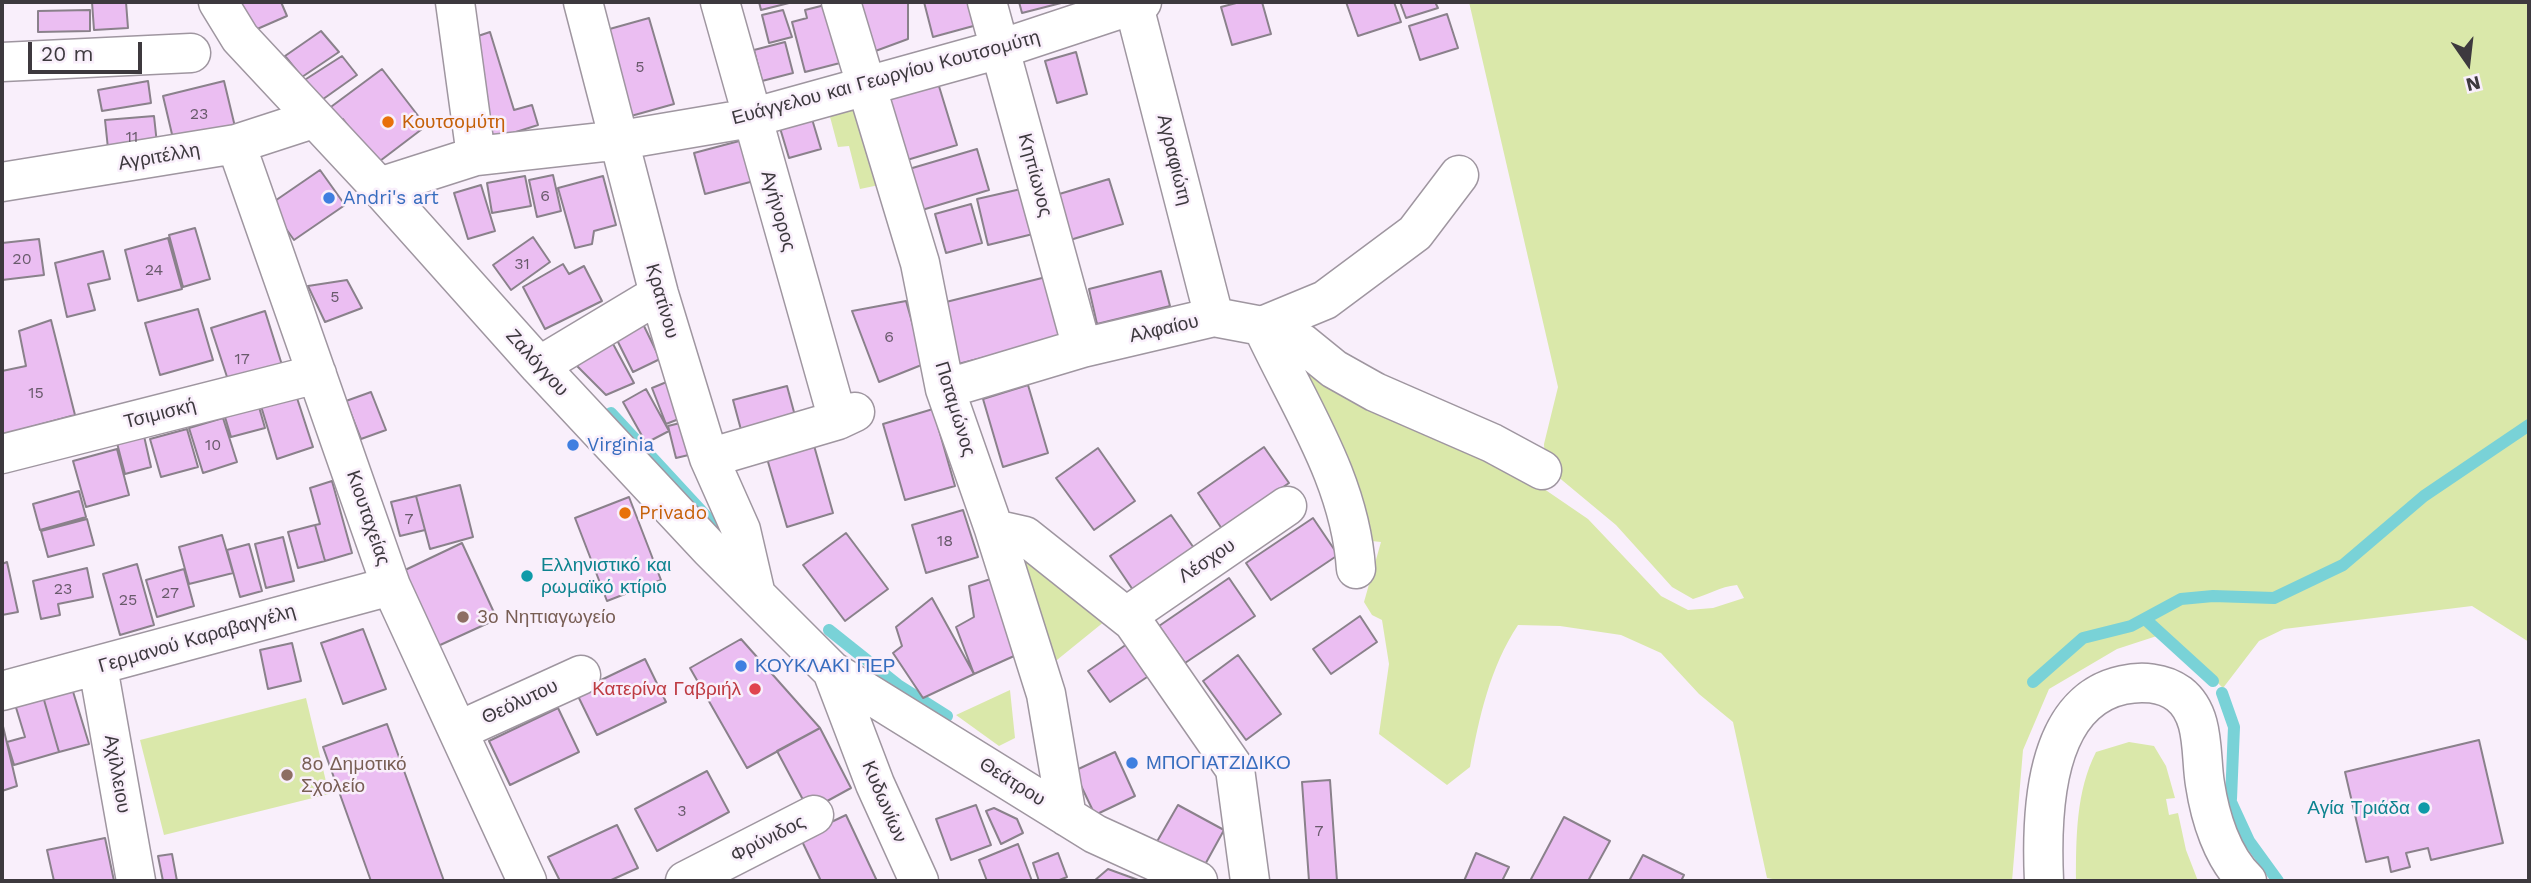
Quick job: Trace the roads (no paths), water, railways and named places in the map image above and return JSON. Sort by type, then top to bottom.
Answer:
[{"type":"street","name":"Ζαλόγγου","points":[[218,2],[240,38],[379,187],[539,366],[756,595],[832,671],[852,723]]},
{"type":"street","points":[[456,2],[476,156]]},
{"type":"street","name":"Κρατίνου","points":[[583,2],[659,294],[709,458],[741,530],[756,595]]},
{"type":"street","name":"Αγήνορος","points":[[709,458],[846,416],[751,118],[720,2]]},
{"type":"street","name":"Ποταμώνος","points":[[841,2],[919,263],[945,388],[994,529],[1046,694],[1067,817]]},
{"type":"street","name":"Κηπίωνος","points":[[987,2],[1083,348]]},
{"type":"street","name":"Ευάγγελου και Γεωργίου Κουτσομύτη","points":[[379,187],[476,156],[621,140],[751,118],[1000,49],[1136,3]]},
{"type":"street","name":"Αγραφιώτη","points":[[1136,3],[1214,317]]},
{"type":"street","points":[[2,62],[191,53]]},
{"type":"street","name":"Αγριτέλλη","points":[[2,182],[236,144],[313,119]]},
{"type":"street","name":"Κιουταχείας","points":[[236,144],[391,586],[460,730],[527,881]]},
{"type":"street","points":[[1356,569],[1354,539],[1335,474],[1262,326],[1325,300],[1415,233],[1459,175]]},
{"type":"street","points":[[539,366],[659,294]]},
{"type":"street","name":"Αλφαίου","points":[[945,388],[1083,348],[1214,317],[1262,326],[1302,343],[1334,369],[1375,392],[1492,443],[1542,470]]},
{"type":"street","name":"Τσιμισκή","points":[[2,454],[317,374]]},
{"type":"street","name":"Λέσχου","points":[[1127,616],[1287,506]]},
{"type":"street","points":[[994,529],[1025,537],[1127,616],[1235,769],[1250,881]]},
{"type":"street","name":"Γερμανού Καραβαγγέλη","points":[[2,691],[391,586]]},
{"type":"street","name":"Αχίλλειου","points":[[98,667],[136,881]]},
{"type":"street","name":"Θεάτρου","points":[[832,671],[1095,834],[1198,881]]},
{"type":"street","name":"Θεόλυτου","points":[[460,730],[581,675]]},
{"type":"street","points":[[2043,866],[2053,769],[2066,729],[2076,712],[2093,696],[2110,687],[2154,683],[2179,694],[2194,712],[2201,736],[2204,781],[2213,823],[2247,881]]},
{"type":"street","name":"Κυδωνίων","points":[[852,723],[919,881]]},
{"type":"street","name":"Φρύνιδος","points":[[685,881],[814,815]]},
{"type":"waterway","points":[[611,413],[732,544]]},
{"type":"waterway","points":[[2033,682],[2083,638],[2131,626],[2181,599],[2213,596],[2274,598],[2343,565],[2424,496],[2529,425]]},
{"type":"waterway","points":[[2145,619],[2213,681]]},
{"type":"waterway","points":[[829,630],[898,685],[947,716]]},
{"type":"waterway","points":[[2222,693],[2234,727],[2231,799]]},
{"type":"waterway","points":[[2231,802],[2249,841],[2278,881]]},
{"type":"place","name":"Κουτσομύτη","points":[[388,122]]},
{"type":"place","name":"Andri's art","points":[[329,198]]},
{"type":"place","name":"Virginia","points":[[573,445]]},
{"type":"place","name":"Privado","points":[[625,513]]},
{"type":"place","name":"Ελληνιστικό και ρωμαϊκό κτίριο","points":[[527,576]]},
{"type":"place","name":"3ο Νηπιαγωγείο","points":[[463,617]]},
{"type":"place","name":"ΚΟΥΚΛΑΚΙ ΠΕΡ","points":[[741,666]]},
{"type":"place","name":"Κατερίνα Γαβριήλ","points":[[755,689]]},
{"type":"place","name":"ΜΠΟΓΙΑΤΖΙΔΙΚΟ","points":[[1132,763]]},
{"type":"place","name":"8ο Δημοτικό Σχολείο","points":[[287,775]]},
{"type":"place","name":"Αγία Τριάδα","points":[[2424,808]]}]
